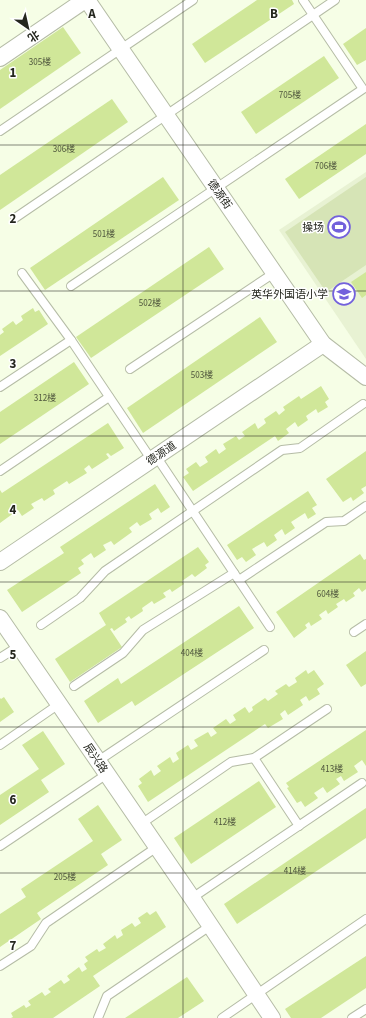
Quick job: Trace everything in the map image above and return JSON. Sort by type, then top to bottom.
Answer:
[{"type":"street","name":"德源街","points":[[86,0],[323,344],[366,377]]},
{"type":"street","points":[[0,58],[86,0]]},
{"type":"street","name":"德源道","points":[[0,562],[323,344]]},
{"type":"street","name":"辰兴路","points":[[0,618],[192,898],[272,1018]]},
{"type":"lane","points":[[0,130],[193,0]]},
{"type":"lane","points":[[71,286],[215,187],[364,88],[303,0]]},
{"type":"lane","points":[[15,218],[335,0]]},
{"type":"lane","points":[[22,273],[71,340],[109,397],[194,511],[270,627]]},
{"type":"lane","points":[[130,369],[274,273]]},
{"type":"lane","points":[[0,387],[71,340]]},
{"type":"lane","points":[[0,471],[109,397]]},
{"type":"lane","points":[[41,625],[80,598],[105,571],[282,450],[300,448],[363,404]]},
{"type":"lane","points":[[239,580],[326,522],[344,521],[366,506]]},
{"type":"lane","points":[[74,686],[123,653],[143,630],[234,573]]},
{"type":"lane","points":[[354,632],[366,624]]},
{"type":"lane","points":[[0,658],[19,646]]},
{"type":"lane","points":[[98,761],[264,650]]},
{"type":"lane","points":[[0,745],[59,704]]},
{"type":"lane","points":[[141,824],[231,762],[254,758],[327,709]]},
{"type":"lane","points":[[254,758],[299,826]]},
{"type":"lane","points":[[0,846],[107,774]]},
{"type":"lane","points":[[192,898],[362,783]]},
{"type":"lane","points":[[0,966],[31,946],[46,922],[157,847]]},
{"type":"lane","points":[[222,1018],[366,919]]},
{"type":"lane","points":[[98,1018],[107,996],[210,926]]},
{"type":"lane","points":[[352,1018],[366,1009]]},
{"type":"shaded area","name":"英华外国语小学","points":[[366,172],[366,359],[279,230]]},
{"type":"shaded area","name":"英华外国语小学","points":[[366,177],[366,265],[326,292],[285,232]]},
{"type":"building","points":[[257,0],[292,0],[294,4],[205,63],[192,44]]},
{"type":"building","points":[[63,27],[81,53],[0,109],[0,70]]},
{"type":"building","points":[[366,28],[366,60],[357,65],[343,44]]},
{"type":"building","points":[[324,56],[339,78],[256,134],[241,112]]},
{"type":"building","points":[[112,99],[128,122],[0,210],[0,175]]},
{"type":"building","points":[[366,124],[366,154],[299,199],[285,179]]},
{"type":"building","points":[[163,177],[179,200],[45,290],[30,268]]},
{"type":"building","points":[[209,247],[224,269],[91,358],[76,337]]},
{"type":"building","points":[[366,272],[366,295],[362,298],[351,282]]},
{"type":"building","points":[[33,308],[35,312],[39,310],[48,324],[0,356],[0,335],[4,332],[2,329],[13,321],[16,325],[23,320],[21,316]]},
{"type":"building","points":[[260,317],[277,342],[143,433],[127,408]]},
{"type":"building","points":[[74,362],[89,384],[0,444],[0,412]]},
{"type":"building","points":[[321,386],[329,399],[325,402],[328,407],[318,413],[316,409],[306,416],[308,420],[298,427],[295,422],[286,429],[289,433],[278,441],[275,436],[193,491],[183,477],[189,473],[186,469],[196,462],[200,467],[208,462],[205,457],[216,449],[219,454],[226,449],[223,444],[236,436],[239,440],[245,436],[242,432],[255,423],[258,429],[266,423],[264,419],[276,411],[279,415],[285,410],[283,407],[299,396],[301,399]]},
{"type":"building","points":[[108,423],[124,448],[111,456],[108,453],[106,454],[109,458],[92,469],[89,465],[84,469],[87,473],[69,484],[67,481],[53,490],[55,494],[44,501],[42,498],[31,504],[34,508],[22,516],[18,510],[0,523],[0,490],[2,493]]},
{"type":"building","points":[[366,451],[366,486],[361,489],[364,493],[353,501],[351,497],[343,502],[326,479]]},
{"type":"building","points":[[155,484],[170,507],[161,513],[158,508],[149,514],[152,519],[140,526],[137,522],[129,528],[132,532],[114,545],[111,541],[103,545],[106,550],[94,558],[91,553],[81,560],[84,564],[78,568],[81,573],[22,612],[7,590],[64,553],[60,547]]},
{"type":"building","points":[[308,491],[317,505],[312,508],[316,514],[308,519],[305,513],[291,522],[295,528],[285,535],[282,529],[274,535],[277,540],[267,547],[264,542],[252,549],[256,555],[246,562],[242,557],[237,560],[227,545]]},
{"type":"building","points":[[198,547],[209,562],[205,565],[207,568],[195,577],[192,574],[182,581],[184,584],[172,592],[170,589],[163,593],[166,597],[154,604],[152,601],[142,608],[143,611],[131,619],[129,616],[125,619],[127,622],[114,631],[112,628],[110,629],[122,647],[70,682],[55,659],[106,625],[99,613]]},
{"type":"building","points":[[360,554],[364,560],[366,559],[366,589],[362,592],[359,588],[353,593],[355,596],[346,602],[344,599],[336,604],[338,607],[328,614],[326,610],[319,615],[322,619],[311,626],[309,622],[305,625],[307,628],[294,638],[276,612]]},
{"type":"building","points":[[239,606],[254,628],[135,706],[132,701],[98,723],[84,701],[118,678],[121,684]]},
{"type":"building","points":[[366,651],[366,684],[361,687],[346,665]]},
{"type":"building","points":[[306,670],[308,674],[314,670],[324,684],[317,689],[320,694],[309,701],[306,696],[300,700],[303,705],[288,715],[285,710],[280,714],[283,719],[268,728],[265,724],[148,802],[138,786],[142,783],[139,779],[151,770],[154,776],[161,771],[157,766],[170,757],[173,763],[179,759],[176,753],[188,745],[191,750],[198,746],[194,740],[208,732],[211,737],[217,733],[213,728],[226,719],[230,724],[236,720],[233,715],[245,707],[249,713],[253,710],[252,707],[265,698],[268,701],[278,694],[275,691],[286,684],[289,687],[297,682],[295,678]]},
{"type":"building","points":[[4,697],[14,712],[0,722],[0,698],[1,699]]},
{"type":"building","points":[[366,730],[366,766],[362,760],[354,766],[358,772],[344,781],[341,776],[336,779],[340,784],[327,793],[323,787],[314,793],[318,798],[305,807],[301,801],[297,803],[287,788],[289,787],[286,783]]},
{"type":"building","points":[[43,731],[65,764],[41,780],[49,792],[0,825],[0,795],[39,769],[22,745]]},
{"type":"building","points":[[259,781],[276,807],[191,864],[174,838]]},
{"type":"building","points":[[98,805],[122,840],[101,854],[108,865],[37,913],[41,919],[0,947],[0,914],[26,897],[21,889],[93,841],[78,819]]},
{"type":"building","points":[[366,808],[366,838],[237,924],[224,904]]},
{"type":"building","points":[[156,911],[166,927],[93,976],[100,986],[53,1018],[11,1018],[13,1017],[11,1013],[24,1005],[26,1008],[31,1005],[28,1001],[42,992],[45,996],[51,992],[48,989],[61,980],[64,984],[70,980],[67,976],[79,967],[82,972],[87,969],[84,964],[88,961],[85,957],[97,949],[99,952],[106,948],[103,944],[115,935],[117,939],[123,935],[121,930],[132,923],[135,927],[141,923],[138,918],[147,912],[150,915]]},
{"type":"building","points":[[366,956],[366,988],[321,1018],[291,1018],[285,1009]]},
{"type":"building","points":[[187,977],[204,1001],[178,1018],[125,1018]]},
{"type":"place","name":"操场","points":[[339,227]]},
{"type":"place","name":"英华外国语小学","points":[[344,294]]}]
